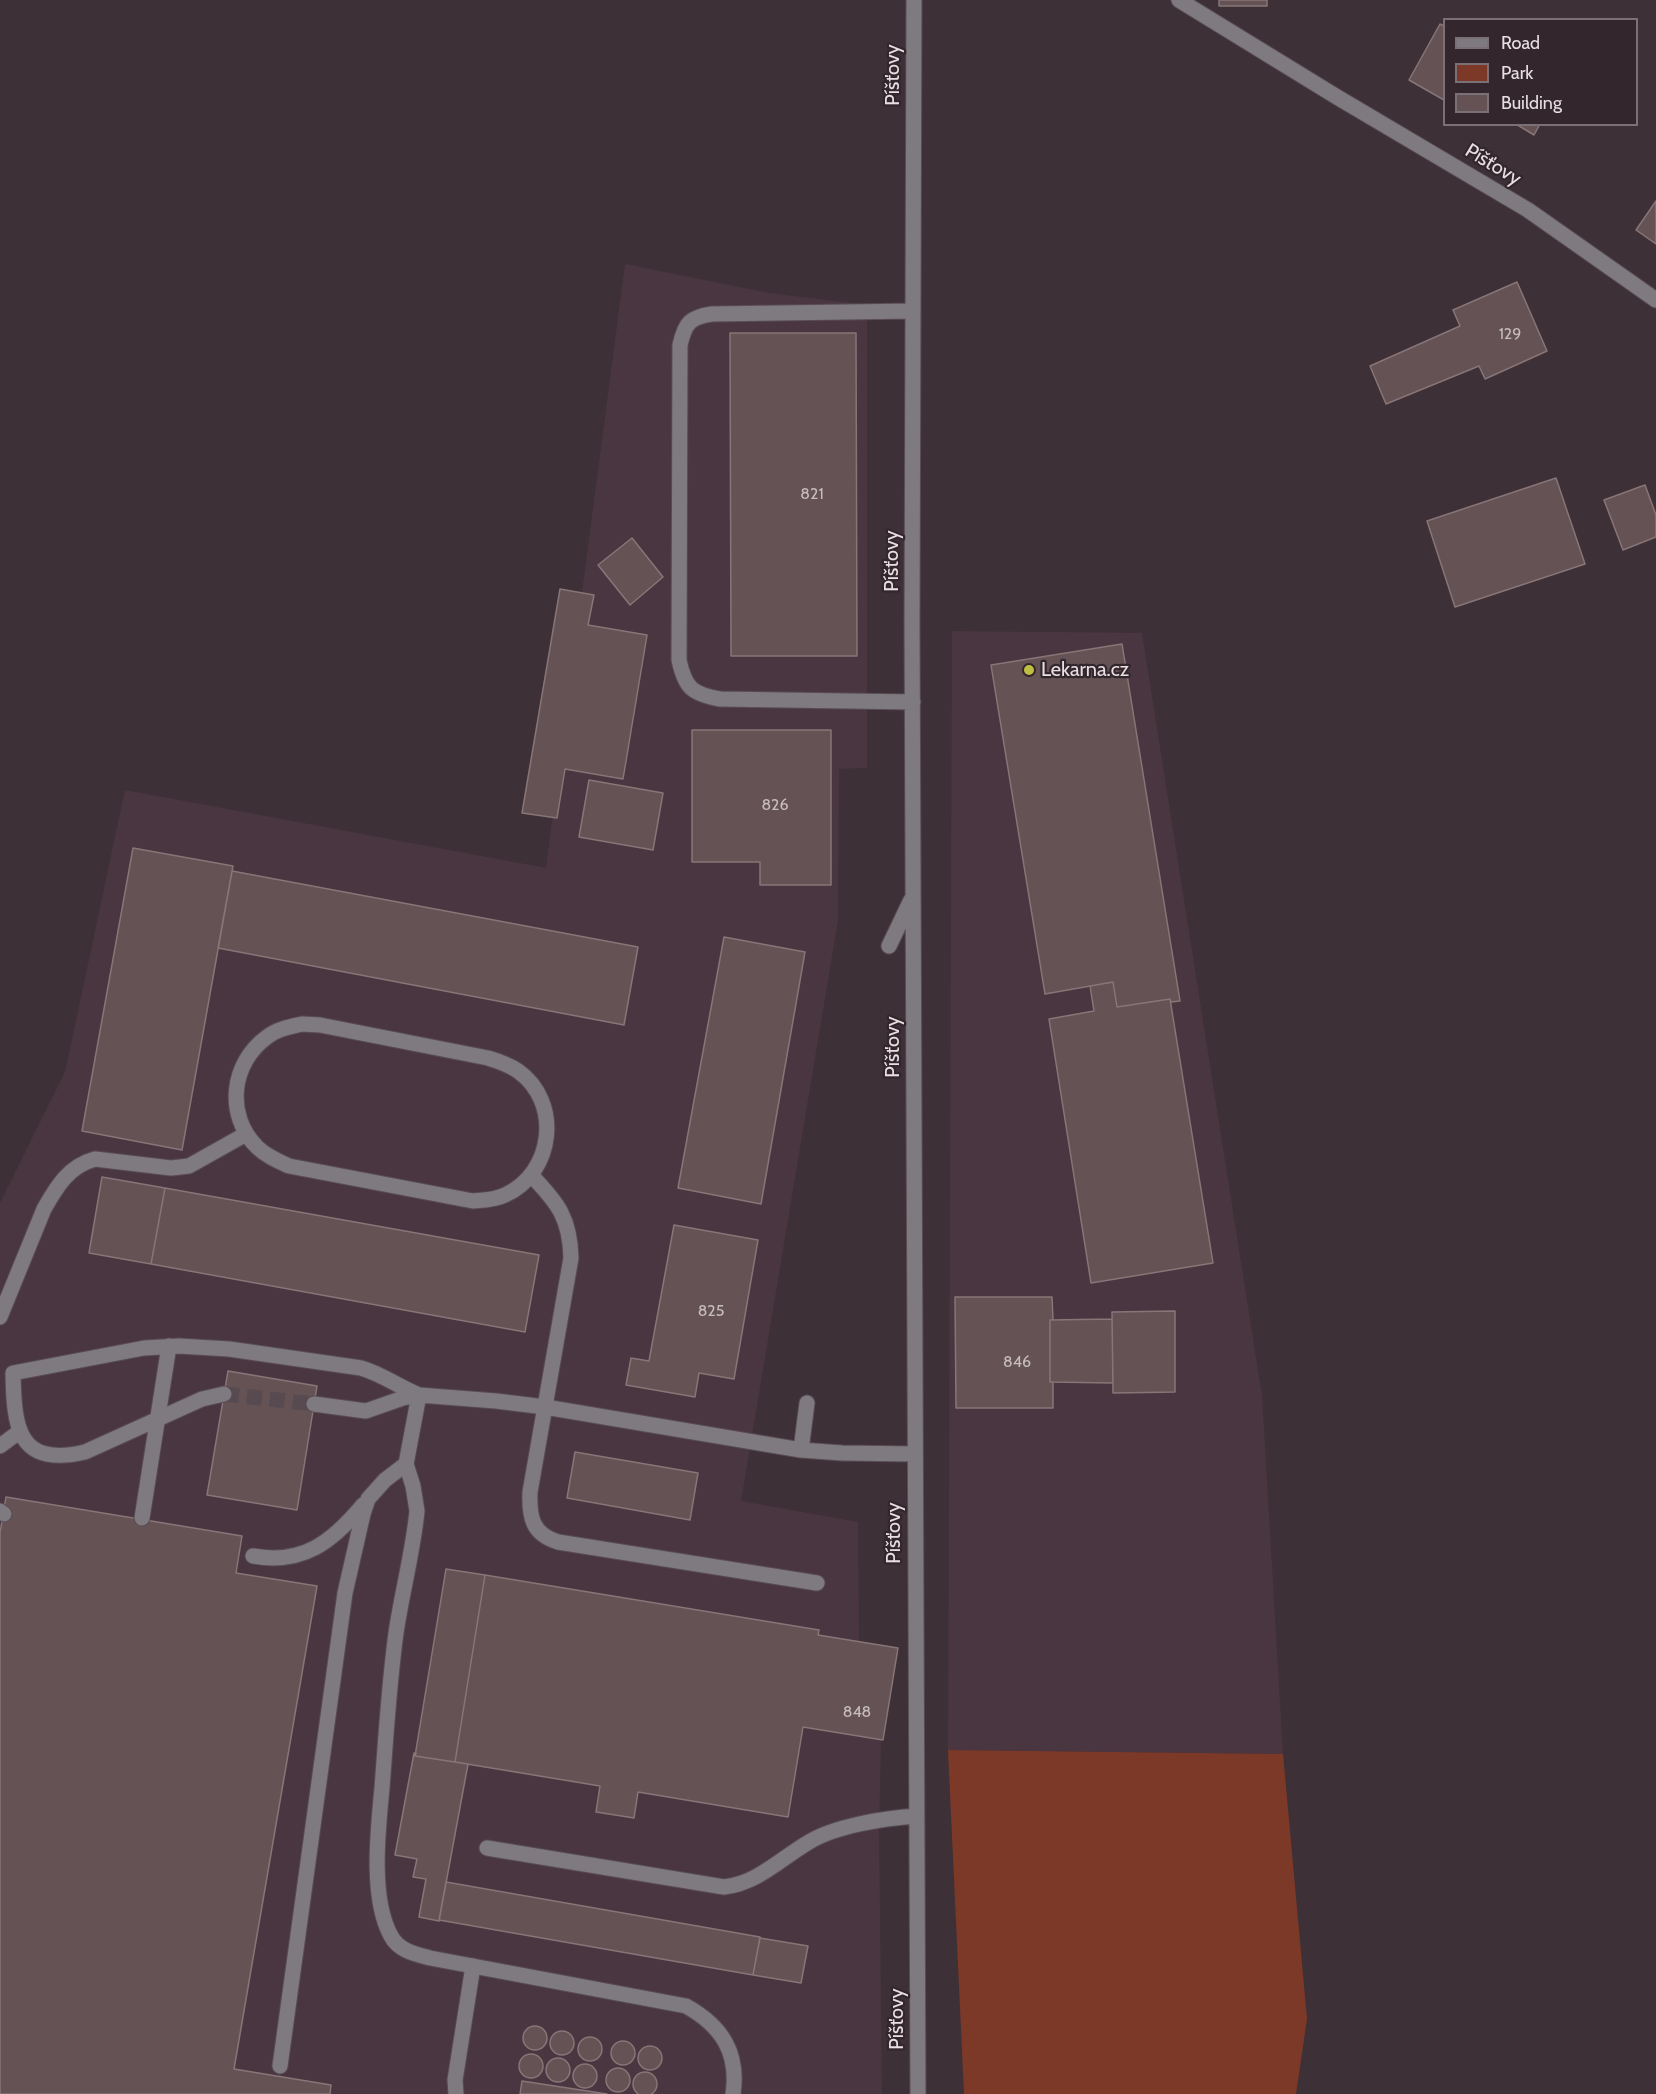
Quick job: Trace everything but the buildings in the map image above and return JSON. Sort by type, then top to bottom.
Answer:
[{"type":"street","name":"Píšťovy","points":[[914,0],[913,702],[918,2094]]},
{"type":"street","name":"Píšťovy","points":[[1179,0],[1528,210],[1656,300]]},
{"type":"street","points":[[913,311],[712,314],[699,315],[689,322],[683,332],[680,345],[679,648],[682,676],[690,689],[703,696],[720,699],[913,702]]},
{"type":"street","points":[[889,946],[914,895]]},
{"type":"street","points":[[302,1024],[320,1025],[488,1058],[505,1064],[519,1072],[531,1083],[540,1097],[548,1129],[540,1161],[531,1175],[505,1195],[489,1200],[473,1201],[289,1166],[272,1159],[257,1148],[246,1134],[238,1117],[237,1081],[243,1063],[267,1036],[284,1028],[302,1024]]},
{"type":"street","points":[[0,1317],[44,1209],[72,1168],[95,1159],[171,1168],[189,1166],[246,1134]]},
{"type":"street","points":[[531,1175],[552,1197],[562,1213],[568,1227],[571,1258],[530,1492],[534,1526],[548,1539],[558,1542],[817,1583]]},
{"type":"street","points":[[224,1394],[202,1399],[85,1452],[54,1456],[39,1452],[28,1444],[19,1432],[7,1374],[144,1348],[169,1346],[229,1349],[361,1368],[419,1395]]},
{"type":"street","points":[[142,1518],[169,1346]]},
{"type":"street","points":[[314,1404],[366,1411],[419,1395],[496,1401],[545,1407],[801,1450],[842,1454],[915,1455]]},
{"type":"street","points":[[419,1395],[406,1464],[413,1486],[417,1511],[392,1668],[377,1853],[384,1919],[391,1936],[398,1946],[430,1958],[686,2006],[702,2014],[725,2041],[732,2058],[735,2075],[733,2094]]},
{"type":"street","points":[[801,1450],[807,1403]]},
{"type":"street","points":[[0,1446],[19,1432]]},
{"type":"street","points":[[253,1556],[267,1559],[288,1558],[325,1543],[342,1529],[386,1480],[406,1464]]},
{"type":"street","points":[[280,2066],[345,1593],[368,1499]]},
{"type":"street","points":[[487,1848],[724,1887],[738,1886],[809,1841],[828,1833],[884,1819],[916,1816]]},
{"type":"street","points":[[456,2094],[455,2080],[473,1966]]},
{"type":"shaded area","points":[[625,264],[769,293],[867,305],[867,768],[839,769],[838,920],[741,1501],[858,1522],[859,1642],[897,1648],[881,1740],[879,1829],[882,2094],[0,2094],[0,1203],[65,1072],[125,790],[546,868]]},
{"type":"shaded area","points":[[952,631],[1142,633],[1262,1396],[1283,1754],[948,1750]]},
{"type":"green space","points":[[948,1750],[1283,1754],[1307,2019],[1296,2094],[964,2094]]},
{"type":"tunnel","points":[[224,1394],[314,1404]]},
{"type":"place","name":"Lekarna.cz","points":[[1029,670]]}]
